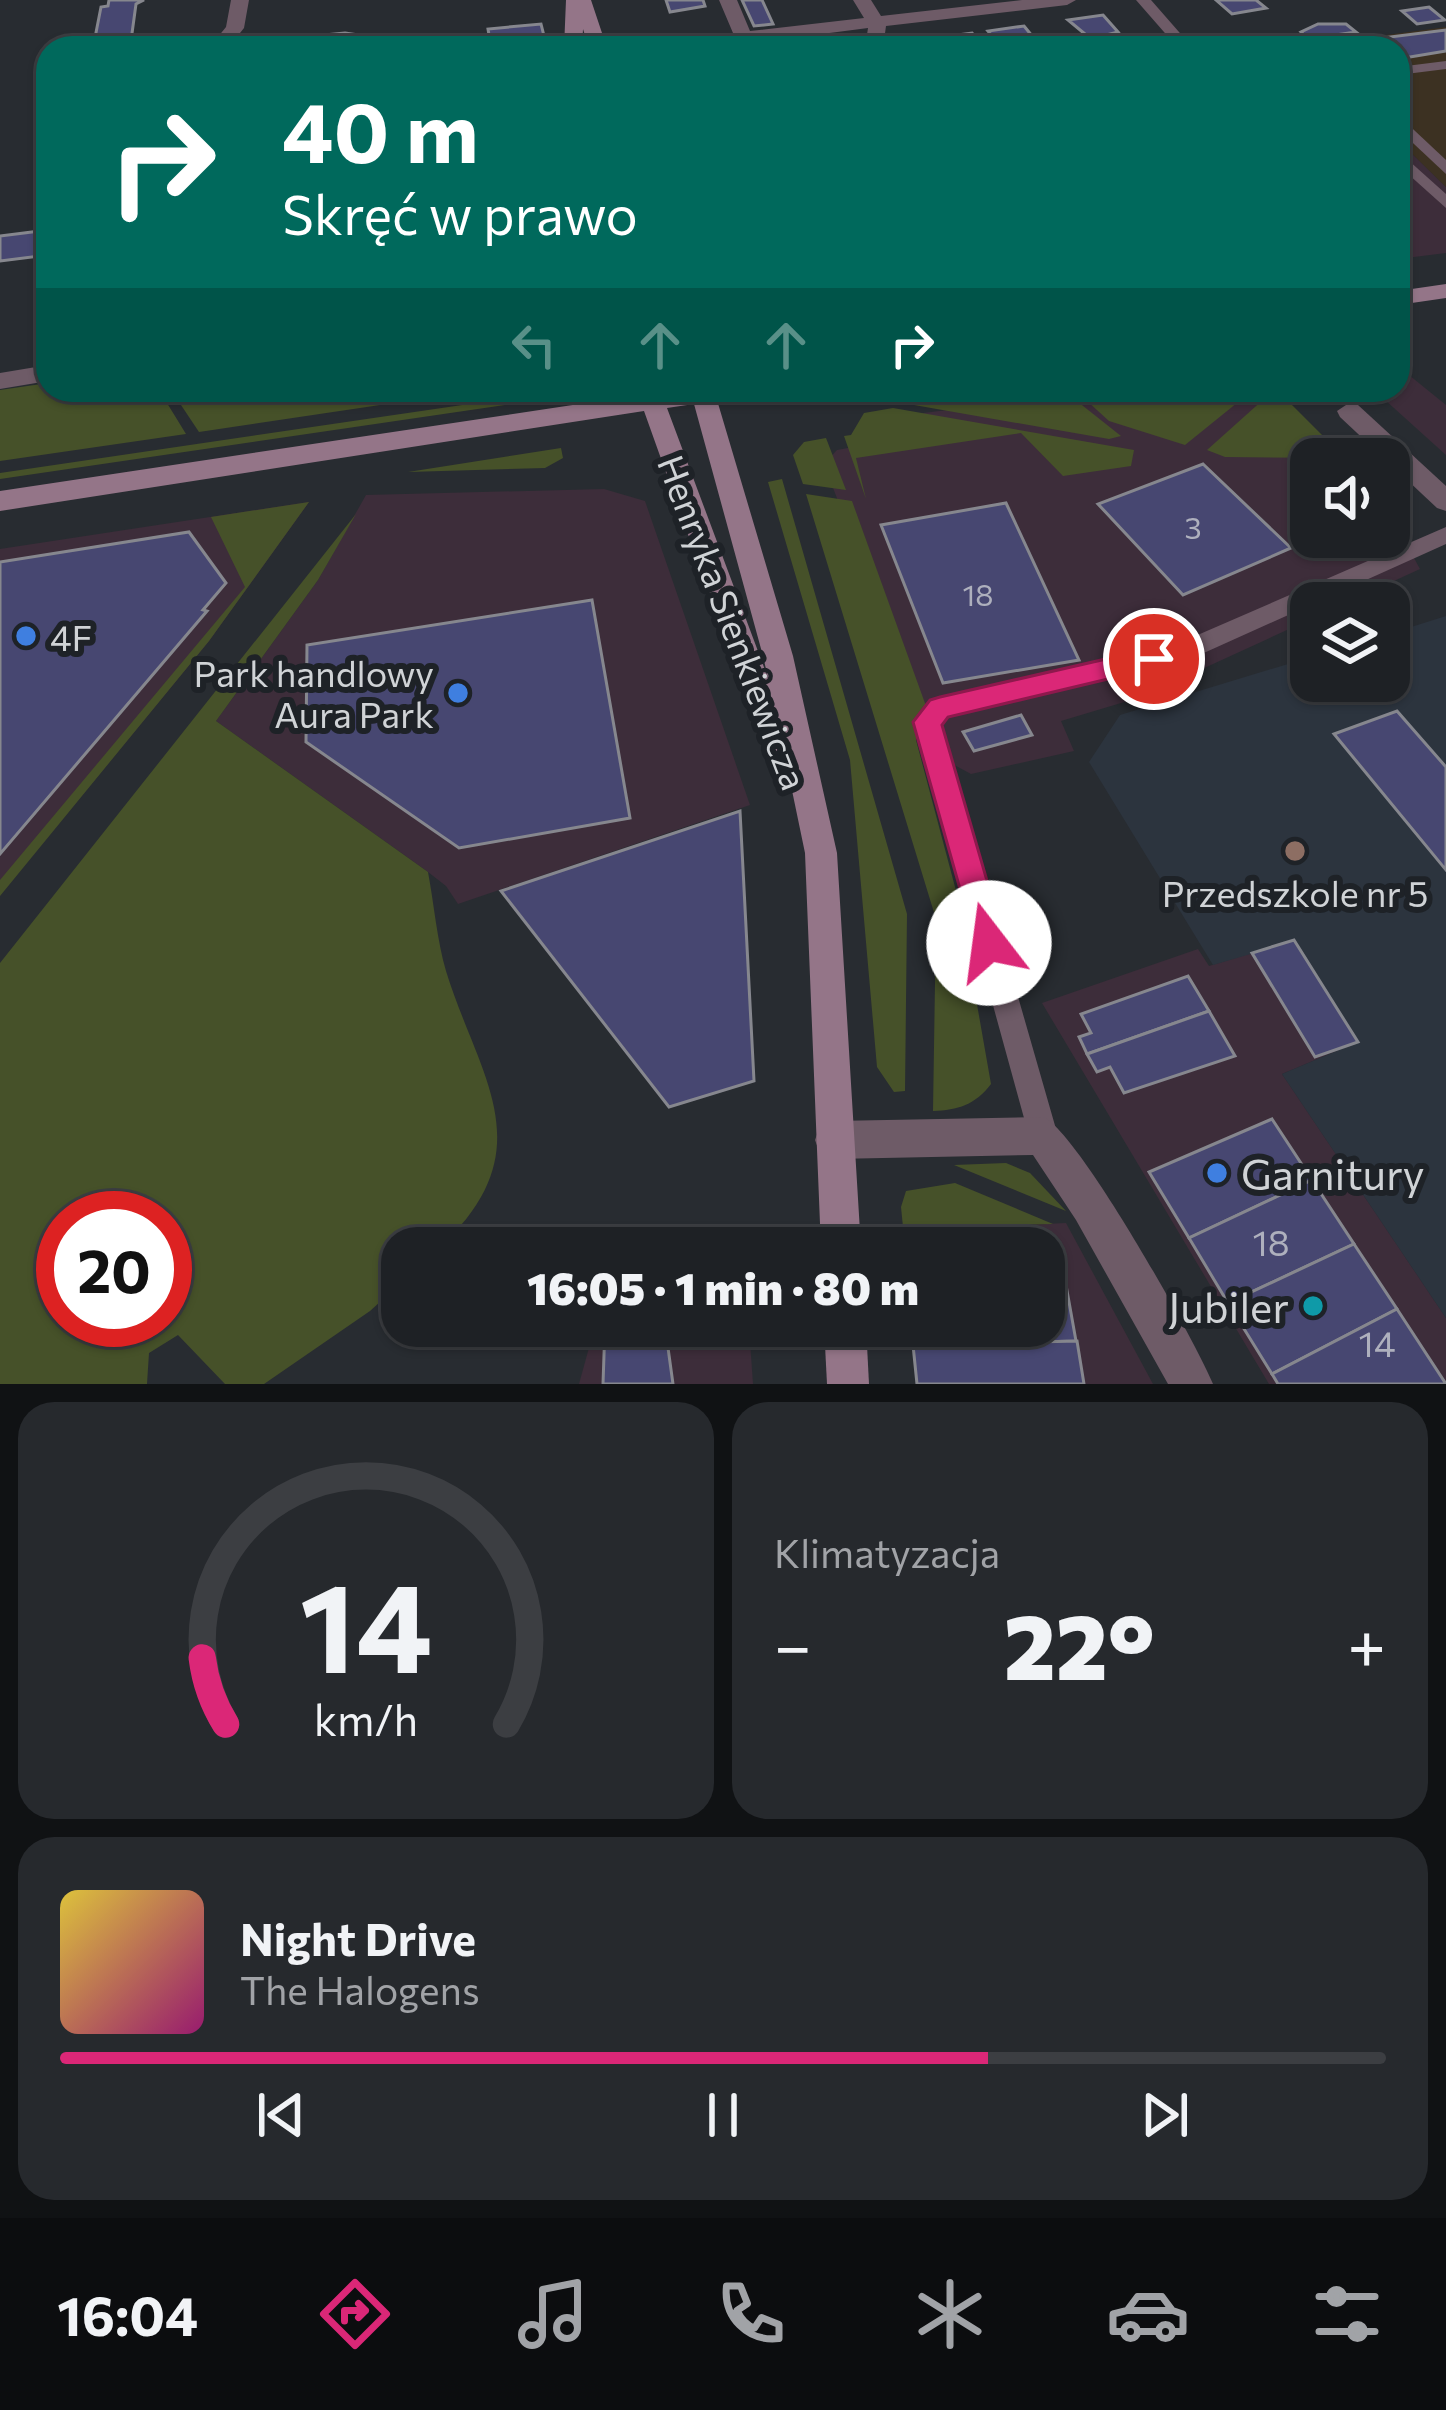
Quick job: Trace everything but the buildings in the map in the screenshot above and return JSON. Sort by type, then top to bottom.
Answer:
[{"type":"street","points":[[228,36],[235,28],[240,0]]},
{"type":"street","points":[[574,36],[579,0]]},
{"type":"street","points":[[579,0],[593,36]]},
{"type":"street","points":[[728,0],[743,36]]},
{"type":"street","points":[[862,0],[877,26],[876,36]]},
{"type":"street","points":[[775,36],[1067,0]]},
{"type":"street","points":[[1410,296],[1446,291]]},
{"type":"street","points":[[0,381],[36,376]]},
{"type":"street","points":[[0,501],[607,402]]},
{"type":"street","name":"Henryka Sienkiewicza","points":[[652,402],[694,526],[821,853]]},
{"type":"street","name":"Henryka Sienkiewicza","points":[[714,402],[778,656],[821,853],[840,1227]]},
{"type":"street","points":[[1349,411],[1446,501]]},
{"type":"street","points":[[835,1140],[1043,1136],[1090,1206],[1192,1384]]},
{"type":"street","points":[[846,1347],[848,1384]]},
{"type":"lane","points":[[1143,0],[1175,36]]},
{"type":"lane","points":[[1410,70],[1446,65]]},
{"type":"lane","points":[[1410,132],[1446,169]]},
{"type":"lane","points":[[1410,168],[1446,203]]},
{"type":"lane","points":[[1043,1136],[927,722],[940,708],[1198,645],[1446,535]]},
{"type":"shaded area","points":[[1446,27],[1446,187],[1410,152],[1410,36],[1379,36]]},
{"type":"shaded area","points":[[1410,152],[1446,187],[1446,253],[1410,258]]},
{"type":"shaded area","points":[[1410,376],[1446,405],[1446,455],[1387,402],[1410,402]]},
{"type":"shaded area","points":[[1012,402],[1275,402],[1313,438],[1290,438],[1290,558],[1410,558],[1410,551],[1420,569],[1392,582],[1290,582],[1290,629],[1141,697],[1061,721],[1074,751],[971,774],[934,754],[824,464],[837,450],[880,442],[899,416]]},
{"type":"shaded area","points":[[604,489],[645,501],[750,805],[458,904],[428,872],[216,721],[318,580],[366,495]]},
{"type":"shaded area","points":[[309,502],[209,641],[0,895],[0,549]]},
{"type":"shaded area","name":"Przedszkole nr 5","points":[[1446,616],[1446,1318],[1282,1074],[1358,1042],[1295,941],[1213,965],[1089,762],[1120,715],[1290,663],[1290,702],[1410,702],[1410,627]]},
{"type":"shaded area","points":[[1294,940],[1358,1042],[1282,1074],[1446,1318],[1446,1384],[1269,1384],[1042,1003],[1198,949],[1209,966]]},
{"type":"shaded area","points":[[1066,1223],[1153,1384],[917,1384],[913,1347],[1065,1347],[1065,1227],[984,1227]]},
{"type":"shaded area","points":[[589,1347],[750,1347],[753,1384],[579,1384]]},
{"type":"green space","points":[[36,385],[36,402],[166,402],[186,434],[0,461],[0,390]]},
{"type":"green space","points":[[179,402],[400,402],[199,432]]},
{"type":"green space","points":[[482,402],[525,402],[0,479],[0,473]]},
{"type":"green space","points":[[1078,402],[1121,436],[1109,439],[914,405]]},
{"type":"green space","points":[[1088,402],[1238,402],[1185,445],[1109,421]]},
{"type":"green space","points":[[1261,402],[1289,402],[1325,438],[1290,438],[1290,458],[1225,457],[1207,450]]},
{"type":"green space","points":[[893,408],[1134,450],[1131,466],[1063,476],[1021,433],[856,458],[866,499],[844,436],[851,435],[864,413]]},
{"type":"green space","points":[[826,438],[846,490],[803,484],[793,455],[804,442]]},
{"type":"green space","points":[[561,448],[563,458],[545,468],[408,472]]},
{"type":"green space","points":[[782,479],[907,914],[905,1091],[894,1092],[877,1067],[850,760],[768,482]]},
{"type":"green space","points":[[806,494],[852,501],[926,706],[916,720],[916,740],[959,902],[991,1084],[958,1108],[933,1111],[936,919]]},
{"type":"green space","points":[[309,502],[209,641],[0,896],[0,880],[245,587],[211,517]]},
{"type":"green space","points":[[356,514],[318,580],[216,721],[428,872],[446,971],[495,1112],[497,1145],[490,1178],[458,1227],[381,1227],[381,1301],[264,1384],[225,1384],[190,1347],[192,1191],[36,1191],[36,1347],[159,1347],[149,1353],[147,1384],[0,1384],[0,963]]},
{"type":"green space","points":[[1006,1163],[1030,1173],[1066,1211],[954,1165]]},
{"type":"green space","points":[[955,1183],[1053,1224],[903,1227],[901,1207],[906,1191]]},
{"type":"place","name":"4F","points":[[26,636]]},
{"type":"place","name":"Park handlowy Aura Park","points":[[458,693]]},
{"type":"place","name":"Przedszkole nr 5","points":[[1295,851]]},
{"type":"place","name":"Garnitury","points":[[1217,1173]]},
{"type":"place","name":"Jubiler","points":[[1313,1306]]},
{"type":"route","points":[[989,943],[927,722],[940,708],[1154,659]]}]
